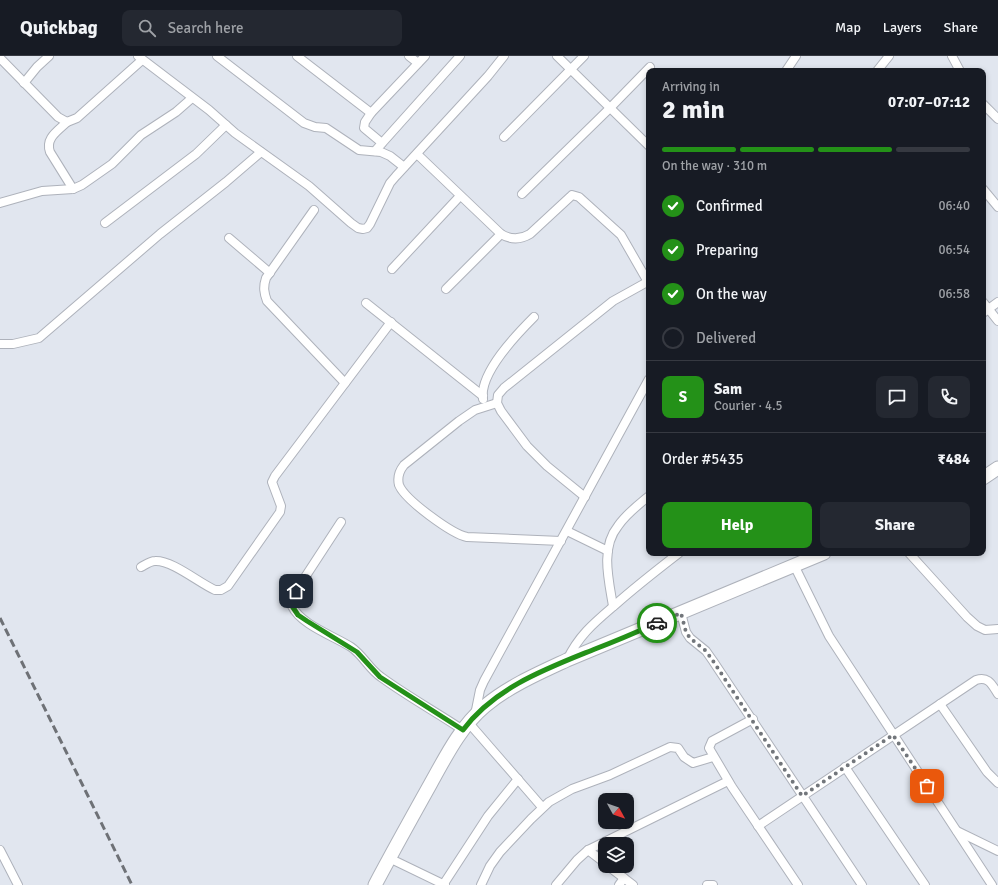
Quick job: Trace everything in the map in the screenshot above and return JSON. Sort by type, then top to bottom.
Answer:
[{"type":"main road","points":[[986,476],[998,468]]},
{"type":"main road","points":[[375,885],[449,751],[469,722],[501,694],[528,678],[567,660],[816,556]]},
{"type":"street","points":[[24,83],[37,67],[49,56]]},
{"type":"street","points":[[217,56],[304,123],[315,127],[326,128],[359,150],[381,152],[390,156],[404,167]]},
{"type":"street","points":[[297,56],[371,113]]},
{"type":"street","points":[[409,56],[418,63]]},
{"type":"street","points":[[382,143],[364,128],[365,122],[371,113],[425,56]]},
{"type":"street","points":[[375,151],[460,56]]},
{"type":"street","points":[[73,188],[50,152],[48,147],[50,139],[67,122],[77,118],[140,58],[261,152],[308,186],[351,223],[358,228],[367,228],[390,183],[483,82],[504,56]]},
{"type":"street","points":[[557,56],[646,143]]},
{"type":"street","points":[[504,137],[584,56]]},
{"type":"street","points":[[788,68],[796,56]]},
{"type":"street","points":[[879,68],[889,56]]},
{"type":"street","points":[[952,56],[958,68]]},
{"type":"street","points":[[0,58],[58,117],[67,122]]},
{"type":"street","points":[[522,194],[646,71]]},
{"type":"street","points":[[0,202],[42,191],[73,188],[82,185],[91,180],[118,159],[141,135],[176,112],[192,98]]},
{"type":"street","points":[[986,107],[998,119]]},
{"type":"street","points":[[105,223],[196,154],[226,125]]},
{"type":"street","points":[[0,344],[13,344],[38,338],[166,229],[226,182],[261,152]]},
{"type":"street","points":[[417,154],[501,234],[512,239],[527,236],[570,197],[575,195],[579,196],[621,235],[646,279]]},
{"type":"street","points":[[986,193],[998,207]]},
{"type":"street","points":[[392,270],[460,196]]},
{"type":"street","points":[[314,210],[270,273],[264,284],[264,292],[267,301],[345,383]]},
{"type":"street","points":[[446,289],[501,234]]},
{"type":"street","points":[[229,238],[270,273]]},
{"type":"street","points":[[585,497],[547,466],[527,446],[501,411],[497,403],[498,395],[504,388],[613,301],[646,283]]},
{"type":"street","points":[[998,302],[986,311],[998,321]]},
{"type":"street","points":[[366,303],[482,396]]},
{"type":"street","points":[[484,406],[482,396],[484,386],[494,366],[513,340],[534,317]]},
{"type":"street","points":[[141,567],[155,561],[162,562],[170,564],[215,590],[221,590],[228,586],[280,512],[281,506],[272,482],[275,476],[391,322]]},
{"type":"street","points":[[469,722],[484,682],[646,385]]},
{"type":"street","points":[[497,403],[475,410],[404,465],[400,470],[398,483],[408,497],[438,521],[461,536],[561,541]]},
{"type":"street","points":[[613,606],[607,565],[610,540],[618,525],[646,499]]},
{"type":"street","points":[[341,522],[296,591],[292,606],[294,610],[307,621],[338,641],[351,647],[380,677],[469,722],[542,807]]},
{"type":"street","points":[[567,531],[608,551]]},
{"type":"street","points":[[567,660],[573,648],[588,628],[638,584],[675,556]]},
{"type":"street","points":[[912,556],[966,617],[985,630],[998,629]]},
{"type":"street","points":[[794,565],[829,636],[992,885]]},
{"type":"street","points":[[681,613],[686,632],[690,638],[706,651],[862,885]]},
{"type":"street","points":[[758,826],[976,680],[981,678],[990,682],[998,694]]},
{"type":"street","points":[[940,704],[986,772],[998,783]]},
{"type":"street","points":[[753,720],[712,741],[709,748],[728,781],[798,885]]},
{"type":"street","points":[[481,885],[490,866],[500,852],[542,807],[562,794],[610,775],[670,747],[678,748],[684,757],[693,763],[713,757]]},
{"type":"street","points":[[845,767],[925,885]]},
{"type":"street","points":[[389,858],[443,885],[488,816],[518,779]]},
{"type":"street","points":[[556,885],[577,860],[588,850],[728,781]]},
{"type":"street","points":[[956,830],[998,851]]},
{"type":"street","points":[[0,850],[18,885]]},
{"type":"street","points":[[588,850],[598,858]]},
{"type":"street","points":[[617,873],[633,885]]},
{"type":"street","points":[[618,885],[624,878]]},
{"type":"street","points":[[707,885],[713,885]]},
{"type":"railway","points":[[0,618],[132,885]]},
{"type":"way so far","points":[[657,623],[681,613],[686,632],[690,638],[706,651],[802,796],[893,735],[927,786]]},
{"type":"route","points":[[296,591],[292,606],[298,615],[338,641],[351,647],[380,677],[463,730],[468,722],[484,706],[528,678],[567,660],[657,623]]}]
